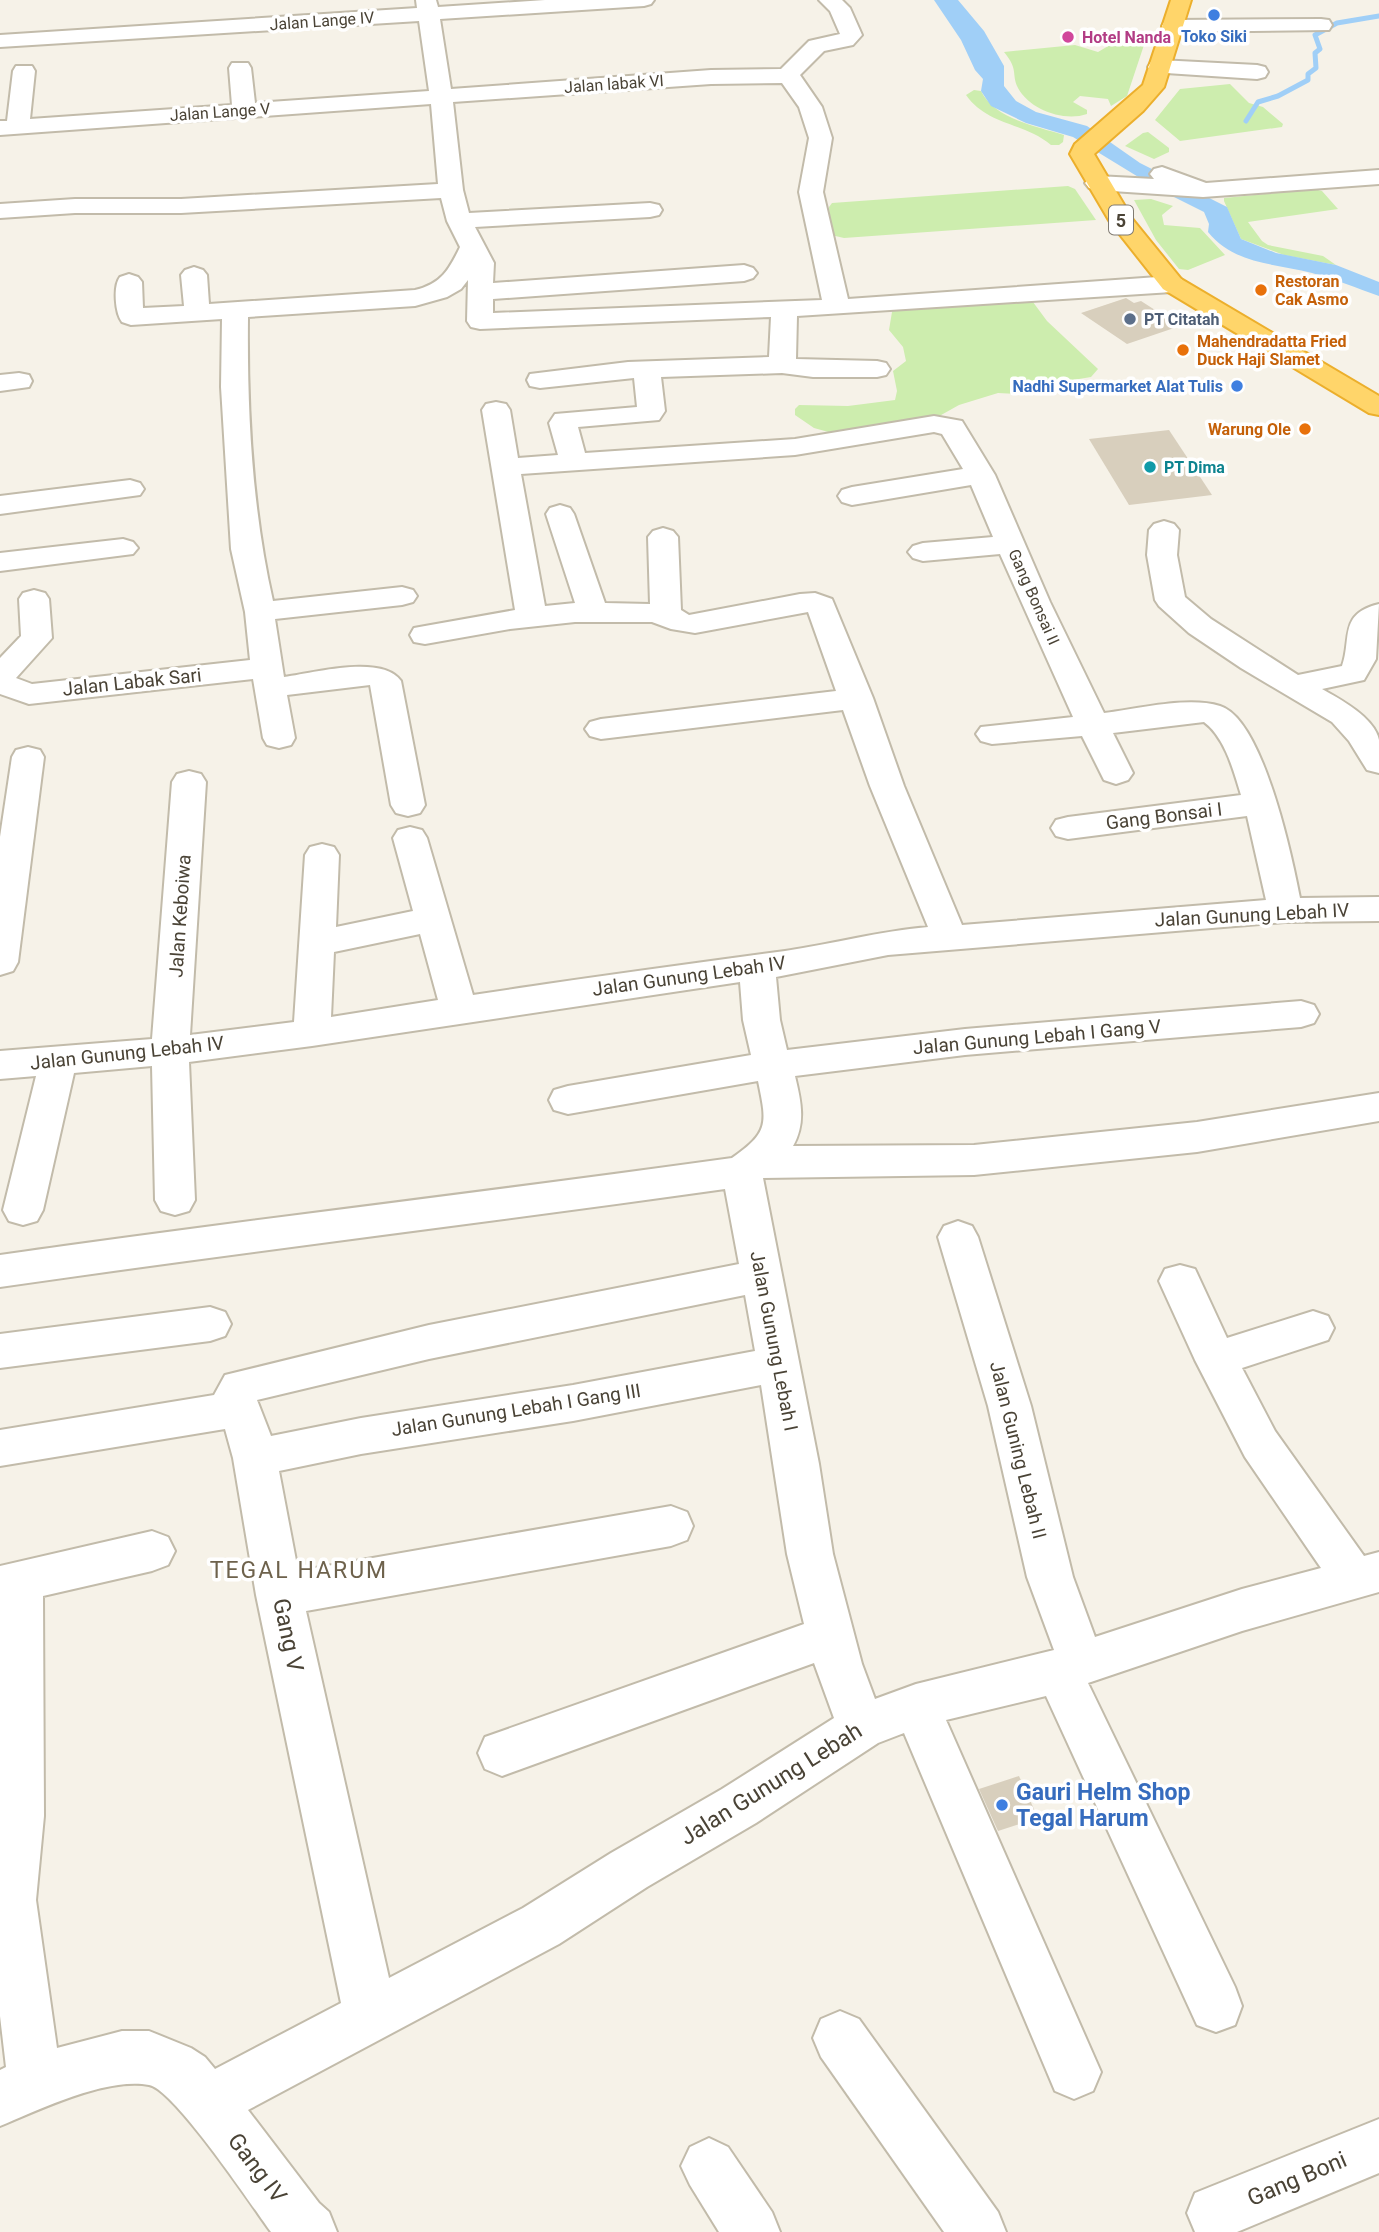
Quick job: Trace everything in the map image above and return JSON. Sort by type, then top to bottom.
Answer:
[{"type":"highway","name":"5","points":[[1181,0],[1153,87],[1141,101],[1083,149],[1082,154],[1097,183],[1147,259],[1172,284],[1379,408]]},
{"type":"street","name":"Jalan Lange IV","points":[[0,41],[427,7],[644,0]]},
{"type":"street","points":[[829,0],[839,8],[851,35],[845,40],[817,46],[787,76],[797,81],[819,130],[821,143],[810,188],[837,307]]},
{"type":"street","points":[[427,7],[441,96],[450,190],[459,221],[481,263],[480,321],[784,310],[1172,284]]},
{"type":"street","points":[[1173,26],[1321,25]]},
{"type":"street","points":[[1159,67],[1257,72]]},
{"type":"street","points":[[240,68],[244,110]]},
{"type":"street","points":[[5,129],[23,71]]},
{"type":"street","name":"Jalan labak VI","points":[[441,96],[723,76],[787,76]]},
{"type":"street","name":"Jalan Lange V","points":[[5,129],[441,96]]},
{"type":"street","points":[[1162,174],[1191,188]]},
{"type":"street","points":[[1097,183],[1191,188],[1379,177]]},
{"type":"street","points":[[0,211],[75,205],[181,206],[450,190]]},
{"type":"street","points":[[459,221],[650,210]]},
{"type":"street","points":[[129,282],[131,317],[389,301],[432,295],[457,280],[472,248]]},
{"type":"street","points":[[481,292],[744,273]]},
{"type":"street","points":[[194,275],[197,313]]},
{"type":"street","points":[[784,310],[788,374]]},
{"type":"street","points":[[235,311],[234,387],[246,549],[260,612],[260,631],[279,738]]},
{"type":"street","points":[[540,380],[647,370],[788,374],[877,369]]},
{"type":"street","points":[[505,467],[574,462],[563,423],[565,420],[649,414],[651,409],[647,370]]},
{"type":"street","points":[[496,410],[533,617]]},
{"type":"street","name":"Gang Bonsai II","points":[[574,462],[795,447],[934,424],[947,425],[956,431],[981,475],[1035,602],[1115,773]]},
{"type":"street","points":[[852,496],[981,475]]},
{"type":"street","points":[[0,505],[130,489]]},
{"type":"street","points":[[561,514],[593,612]]},
{"type":"street","points":[[0,562],[63,530],[123,548]]},
{"type":"street","points":[[1164,530],[1162,555],[1170,600],[1199,626],[1343,715],[1361,735],[1379,763]]},
{"type":"street","points":[[663,537],[666,615]]},
{"type":"street","points":[[923,552],[1011,544]]},
{"type":"street","points":[[260,612],[402,596]]},
{"type":"street","points":[[0,676],[37,638],[34,599]]},
{"type":"street","points":[[425,635],[533,617],[593,612],[666,615],[678,624],[695,624],[815,602],[821,605],[887,786],[949,936]]},
{"type":"street","points":[[1296,685],[1353,673],[1361,660],[1358,643],[1360,631],[1366,622],[1379,614]]},
{"type":"street","name":"Jalan Labak Sari","points":[[0,683],[29,694],[268,678],[381,677],[385,681],[409,822],[435,919]]},
{"type":"street","points":[[601,729],[857,698]]},
{"type":"street","points":[[992,734],[1200,712],[1215,715],[1227,724],[1238,745],[1260,804],[1285,910]]},
{"type":"street","points":[[0,962],[28,757]]},
{"type":"street","name":"Jalan Keboiwa","points":[[175,1200],[170,1051],[189,782]]},
{"type":"street","name":"Gang Bonsai I","points":[[1068,828],[1260,804]]},
{"type":"street","points":[[312,1033],[315,944],[323,855]]},
{"type":"street","name":"Jalan Gunung Lebah IV","points":[[0,1065],[170,1051],[312,1033],[681,976],[757,968],[888,943],[949,936],[1285,910],[1379,909]]},
{"type":"street","points":[[315,944],[435,919],[459,1009]]},
{"type":"street","points":[[750,1167],[782,1130],[774,1065],[762,1026],[757,968]]},
{"type":"street","name":"Jalan Gunung Lebah I Gang V","points":[[568,1100],[774,1065],[965,1042],[1301,1014]]},
{"type":"street","points":[[23,1210],[58,1061]]},
{"type":"street","points":[[0,1271],[199,1242],[512,1205],[750,1167],[974,1160],[1197,1137],[1379,1107]]},
{"type":"street","name":"Jalan Gunung Lebah I","points":[[750,1167],[763,1275],[797,1464],[810,1554],[838,1664],[861,1727]]},
{"type":"street","name":"Jalan Guning Lebah II","points":[[958,1237],[975,1300],[1003,1381],[1035,1521],[1065,1627],[1070,1666],[1216,2006]]},
{"type":"street","points":[[0,1448],[236,1409],[234,1398],[240,1387],[262,1381],[429,1342],[763,1275]]},
{"type":"street","points":[[1180,1282],[1216,1360],[1260,1444],[1367,1576]]},
{"type":"street","points":[[0,1352],[211,1324]]},
{"type":"street","points":[[1216,1360],[1314,1328]]},
{"type":"street","name":"Jalan Gunung Lebah I Gang III","points":[[255,1458],[361,1436],[573,1403],[778,1364]]},
{"type":"street","name":"Gang V","points":[[236,1409],[243,1413],[255,1458],[279,1595],[363,1975],[369,2017]]},
{"type":"street","points":[[279,1595],[671,1526]]},
{"type":"street","points":[[18,2090],[10,1900],[19,1815],[10,1585],[152,1551]]},
{"type":"street","name":"Jalan Gunung Lebah","points":[[208,2102],[541,1926],[629,1870],[739,1806],[861,1727],[916,1706],[1070,1666],[1242,1611],[1367,1576]]},
{"type":"street","points":[[502,1753],[832,1635]]},
{"type":"street","points":[[916,1706],[1074,2072]]},
{"type":"street","points":[[840,2038],[978,2232]]},
{"type":"street","name":"Gang IV","points":[[18,2090],[122,2058],[149,2058],[172,2067],[186,2076],[208,2102],[309,2232]]},
{"type":"street","name":"Gang Boni","points":[[1215,2213],[1379,2146]]},
{"type":"street","points":[[709,2166],[751,2232]]},
{"type":"green space","points":[[1075,45],[1098,52],[1110,45],[1144,45],[1127,96],[1111,106],[1108,99],[1080,96],[1073,102],[1087,110],[1087,114],[1078,116],[1048,112],[1023,96],[1016,83],[1012,63],[1004,52]]},
{"type":"green space","points":[[1230,84],[1249,103],[1263,107],[1283,124],[1282,127],[1180,141],[1155,120],[1180,89]]},
{"type":"green space","points":[[974,90],[981,91],[987,101],[1006,115],[1064,135],[1063,142],[1051,145],[985,113],[966,95]]},
{"type":"green space","points":[[1148,132],[1169,148],[1169,152],[1154,159],[1125,146]]},
{"type":"green space","points":[[1068,186],[1075,189],[1096,220],[844,238],[831,235],[829,207],[832,203]]},
{"type":"green space","points":[[1314,189],[1322,191],[1338,209],[1248,222],[1268,245],[1323,256],[1336,265],[1284,255],[1241,239],[1224,201],[1224,198]]},
{"type":"green space","points":[[1151,199],[1173,206],[1162,215],[1164,225],[1200,228],[1225,255],[1188,270],[1179,269],[1156,240],[1134,200]]},
{"type":"green space","points":[[1030,298],[1047,321],[1098,369],[1091,377],[1055,383],[1017,394],[998,393],[959,405],[934,419],[832,433],[814,428],[795,415],[795,409],[799,405],[848,406],[895,400],[897,391],[893,371],[906,361],[903,347],[889,330],[893,306]]},
{"type":"water","points":[[934,0],[958,0],[984,31],[1004,66],[1004,86],[1016,101],[1036,112],[1087,126],[1140,163],[1227,207],[1241,239],[1276,253],[1336,265],[1379,282],[1379,296],[1320,275],[1256,261],[1230,251],[1208,232],[1209,224],[1204,212],[1158,189],[1073,137],[1026,123],[991,106],[981,91],[983,79]]},
{"type":"building","name":"PT Citatah","points":[[1126,298],[1134,303],[1141,301],[1180,326],[1127,344],[1081,313]]},
{"type":"building","name":"PT Dima","points":[[1169,430],[1212,495],[1129,505],[1089,439]]},
{"type":"building","name":"Gauri Helm Shop Tegal Harum","points":[[1019,1776],[1038,1818],[998,1831],[979,1789]]},
{"type":"waterway","points":[[1246,121],[1258,102],[1278,96],[1308,80],[1308,74],[1316,68],[1315,53],[1320,49],[1315,35],[1337,23],[1379,16]]},
{"type":"place","name":"Toko Siki","points":[[1214,15]]},
{"type":"place","name":"Hotel Nanda","points":[[1068,37]]},
{"type":"place","name":"Restoran Cak Asmo","points":[[1261,290]]},
{"type":"place","name":"PT Citatah","points":[[1130,319]]},
{"type":"place","name":"Mahendradatta Fried Duck Haji Slamet","points":[[1183,350]]},
{"type":"place","name":"Nadhi Supermarket Alat Tulis","points":[[1237,386]]},
{"type":"place","name":"Warung Ole","points":[[1305,429]]},
{"type":"place","name":"PT Dima","points":[[1150,467]]},
{"type":"place","name":"Gauri Helm Shop Tegal Harum","points":[[1002,1805]]},
{"type":"district","name":"TEGAL HARUM","points":[[299,1570]]}]
